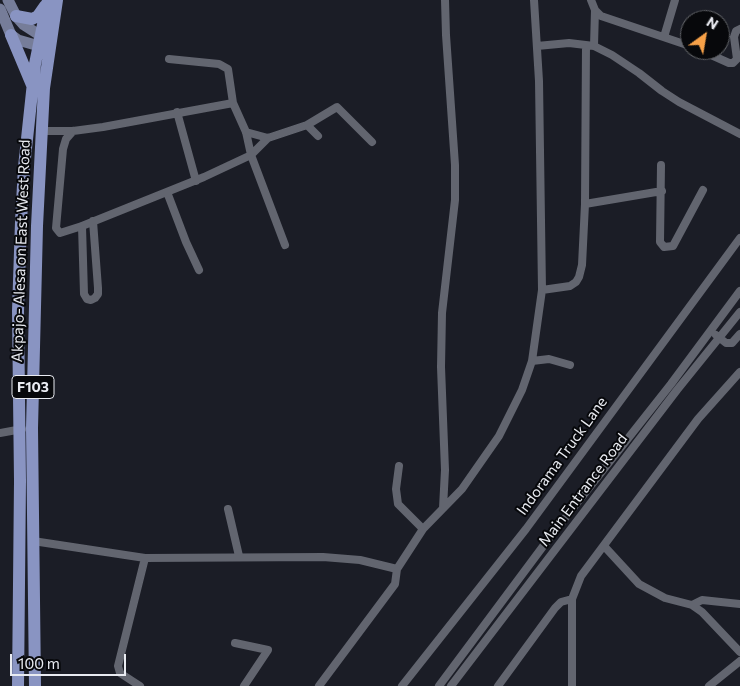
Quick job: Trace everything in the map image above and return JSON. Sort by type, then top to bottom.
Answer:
[{"type":"main road","points":[[8,0],[16,16],[24,25],[45,40]]},
{"type":"main road","points":[[16,16],[32,19],[38,16],[51,0]]},
{"type":"main road","name":"F103","points":[[38,88],[51,0]]},
{"type":"main road","points":[[0,9],[38,88]]},
{"type":"main road","points":[[11,35],[26,42],[45,40]]},
{"type":"main road","name":"Akpajo- Alesa on East West Road","points":[[18,686],[26,429],[42,131],[38,88]]},
{"type":"main road","name":"Akpajo- Alesa on East West Road","points":[[35,686],[33,541],[18,311],[24,167],[38,88]]},
{"type":"street","points":[[443,508],[445,462],[442,313],[454,200],[455,165],[445,0]]},
{"type":"street","points":[[319,686],[395,584],[397,569],[423,529],[462,489],[499,436],[522,390],[532,361],[542,290],[537,46],[534,0]]},
{"type":"street","points":[[591,0],[595,10],[601,16],[680,43]]},
{"type":"street","points":[[664,37],[675,0]]},
{"type":"street","points":[[542,290],[570,286],[579,277],[582,265],[590,46],[595,10]]},
{"type":"street","points":[[722,60],[733,63],[737,59],[734,37],[736,31],[740,30]]},
{"type":"street","points":[[537,46],[569,43],[590,46],[612,55],[679,102],[740,133]]},
{"type":"street","points":[[169,59],[218,64],[224,66],[229,73],[233,103],[246,132],[251,155],[285,245]]},
{"type":"street","points":[[42,131],[73,131],[233,103]]},
{"type":"street","points":[[73,131],[66,139],[64,149],[56,228],[58,232],[64,233],[196,181],[251,155],[268,138],[307,125],[337,107],[372,142]]},
{"type":"street","points":[[177,112],[196,181]]},
{"type":"street","points":[[307,125],[318,136]]},
{"type":"street","points":[[246,132],[268,138]]},
{"type":"street","points":[[661,165],[660,242],[664,247],[673,246],[703,190]]},
{"type":"street","points":[[584,204],[662,191]]},
{"type":"street","points":[[167,192],[199,270]]},
{"type":"street","points":[[82,226],[84,294],[87,299],[91,300],[98,294],[93,222]]},
{"type":"street","name":"Indorama Truck Lane","points":[[402,686],[526,529],[740,238]]},
{"type":"street","points":[[439,686],[547,541],[671,384],[740,291]]},
{"type":"street","name":"Main Entrance Road","points":[[451,686],[665,406],[740,312]]},
{"type":"street","points":[[710,331],[726,343],[732,342],[740,334]]},
{"type":"street","points":[[532,361],[549,359],[570,366]]},
{"type":"street","points":[[572,686],[572,599],[581,576],[698,419],[740,372]]},
{"type":"street","points":[[0,433],[26,429]]},
{"type":"street","points":[[399,466],[396,489],[398,504],[423,529]]},
{"type":"street","points":[[228,509],[239,556]]},
{"type":"street","points":[[33,541],[144,558],[323,557],[360,560],[397,569]]},
{"type":"street","points":[[604,546],[640,584],[665,598],[692,605],[702,612],[740,652]]},
{"type":"street","points":[[140,686],[120,673],[118,666],[144,558]]},
{"type":"street","points":[[498,686],[554,608],[561,602],[572,599]]},
{"type":"street","points":[[692,605],[702,600],[740,604]]},
{"type":"street","points":[[235,643],[268,650],[244,686]]},
{"type":"street","points":[[709,686],[740,661]]}]
